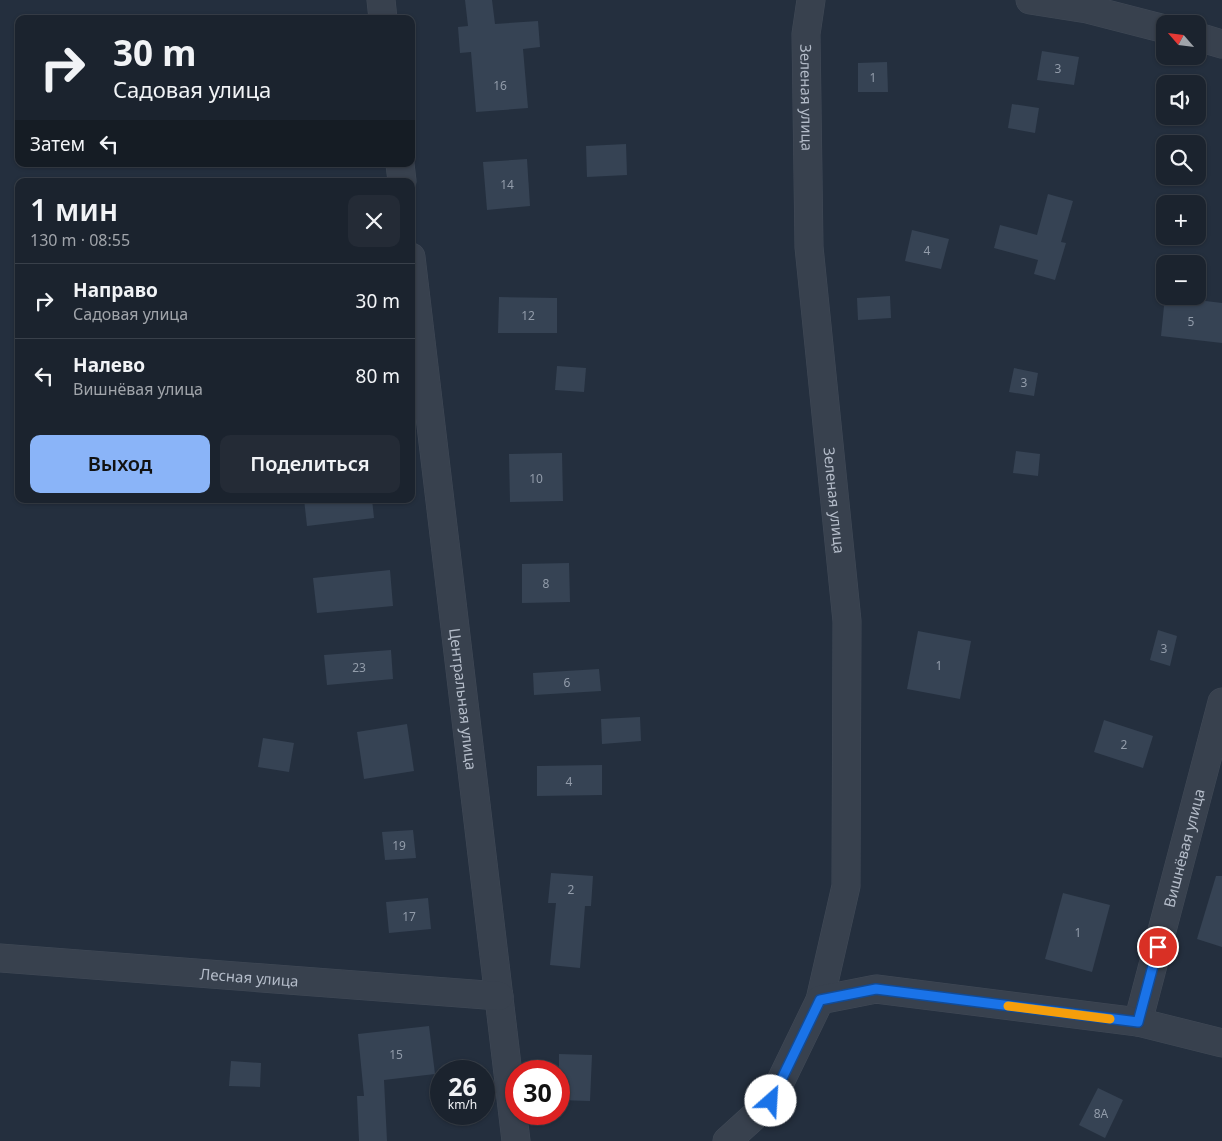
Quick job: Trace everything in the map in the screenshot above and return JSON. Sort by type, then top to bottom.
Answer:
[{"type":"street","points":[[381,0],[383,15]]},
{"type":"street","name":"Зеленая улица","points":[[727,1141],[771,1101],[820,1000],[846,886],[847,622],[809,247],[806,34],[811,0]]},
{"type":"street","points":[[1030,0],[1087,8],[1156,27]]},
{"type":"street","points":[[1206,39],[1222,44]]},
{"type":"street","name":"Центральная улица","points":[[415,292],[516,1141]]},
{"type":"street","name":"Вишнёвая улица","points":[[1138,1022],[1222,702]]},
{"type":"street","name":"Лесная улица","points":[[0,958],[498,996]]},
{"type":"street","points":[[820,1000],[876,989],[1138,1022],[1222,1042]]},
{"type":"building","points":[[465,0],[492,0],[495,24],[538,21],[540,47],[523,49],[528,108],[476,112],[471,52],[460,53],[458,27],[468,26]]},
{"type":"building","points":[[1042,51],[1079,57],[1074,85],[1037,80]]},
{"type":"building","points":[[887,62],[888,92],[858,92],[858,63]]},
{"type":"building","points":[[1012,104],[1039,108],[1035,133],[1008,128]]},
{"type":"building","points":[[626,144],[627,175],[587,177],[586,146]]},
{"type":"building","points":[[527,159],[530,206],[487,210],[483,162]]},
{"type":"building","points":[[1048,194],[1073,201],[1061,242],[1066,243],[1055,280],[1034,274],[1038,260],[994,248],[1000,225],[1037,235]]},
{"type":"building","points":[[912,230],[949,239],[941,269],[905,261]]},
{"type":"building","points":[[890,296],[891,318],[858,320],[857,298]]},
{"type":"building","points":[[499,297],[557,298],[557,333],[498,333]]},
{"type":"building","points":[[1206,301],[1222,303],[1222,343],[1161,336],[1164,305],[1206,305]]},
{"type":"building","points":[[557,366],[586,368],[584,392],[555,390]]},
{"type":"building","points":[[1014,368],[1038,373],[1034,396],[1009,392]]},
{"type":"building","points":[[1016,451],[1040,454],[1038,476],[1013,473]]},
{"type":"building","points":[[562,453],[563,501],[510,502],[509,454]]},
{"type":"building","points":[[304,503],[372,503],[374,518],[307,526]]},
{"type":"building","points":[[569,563],[570,602],[522,603],[522,564]]},
{"type":"building","points":[[390,570],[393,606],[317,613],[313,578]]},
{"type":"building","points":[[1158,630],[1177,636],[1170,666],[1150,660]]},
{"type":"building","points":[[918,631],[971,641],[960,699],[907,689]]},
{"type":"building","points":[[391,650],[393,679],[327,685],[324,655]]},
{"type":"building","points":[[599,669],[601,691],[534,695],[533,673]]},
{"type":"building","points":[[640,717],[641,741],[602,744],[601,719]]},
{"type":"building","points":[[1104,720],[1153,736],[1143,768],[1094,752]]},
{"type":"building","points":[[407,724],[414,771],[364,779],[357,732]]},
{"type":"building","points":[[263,738],[294,743],[289,772],[258,767]]},
{"type":"building","points":[[602,765],[602,795],[537,796],[537,766]]},
{"type":"building","points":[[413,830],[416,858],[385,860],[382,832]]},
{"type":"building","points":[[551,873],[593,876],[591,906],[585,906],[580,968],[550,965],[556,903],[548,903]]},
{"type":"building","points":[[1216,876],[1222,876],[1222,947],[1197,939]]},
{"type":"building","points":[[1063,893],[1110,905],[1092,972],[1045,959]]},
{"type":"building","points":[[428,898],[431,929],[389,933],[386,902]]},
{"type":"building","points":[[429,1026],[433,1060],[430,1060],[430,1075],[384,1080],[387,1141],[359,1141],[357,1096],[364,1096],[358,1034]]},
{"type":"building","points":[[559,1054],[592,1055],[590,1101],[570,1100],[570,1060],[559,1060]]},
{"type":"building","points":[[231,1061],[261,1063],[260,1087],[229,1086]]},
{"type":"building","points":[[1098,1088],[1123,1100],[1105,1138],[1079,1125]]},
{"type":"slow traffic","points":[[1008,1006],[1110,1019]]},
{"type":"route","points":[[771,1101],[820,1000],[876,989],[1138,1022],[1158,947]]}]
